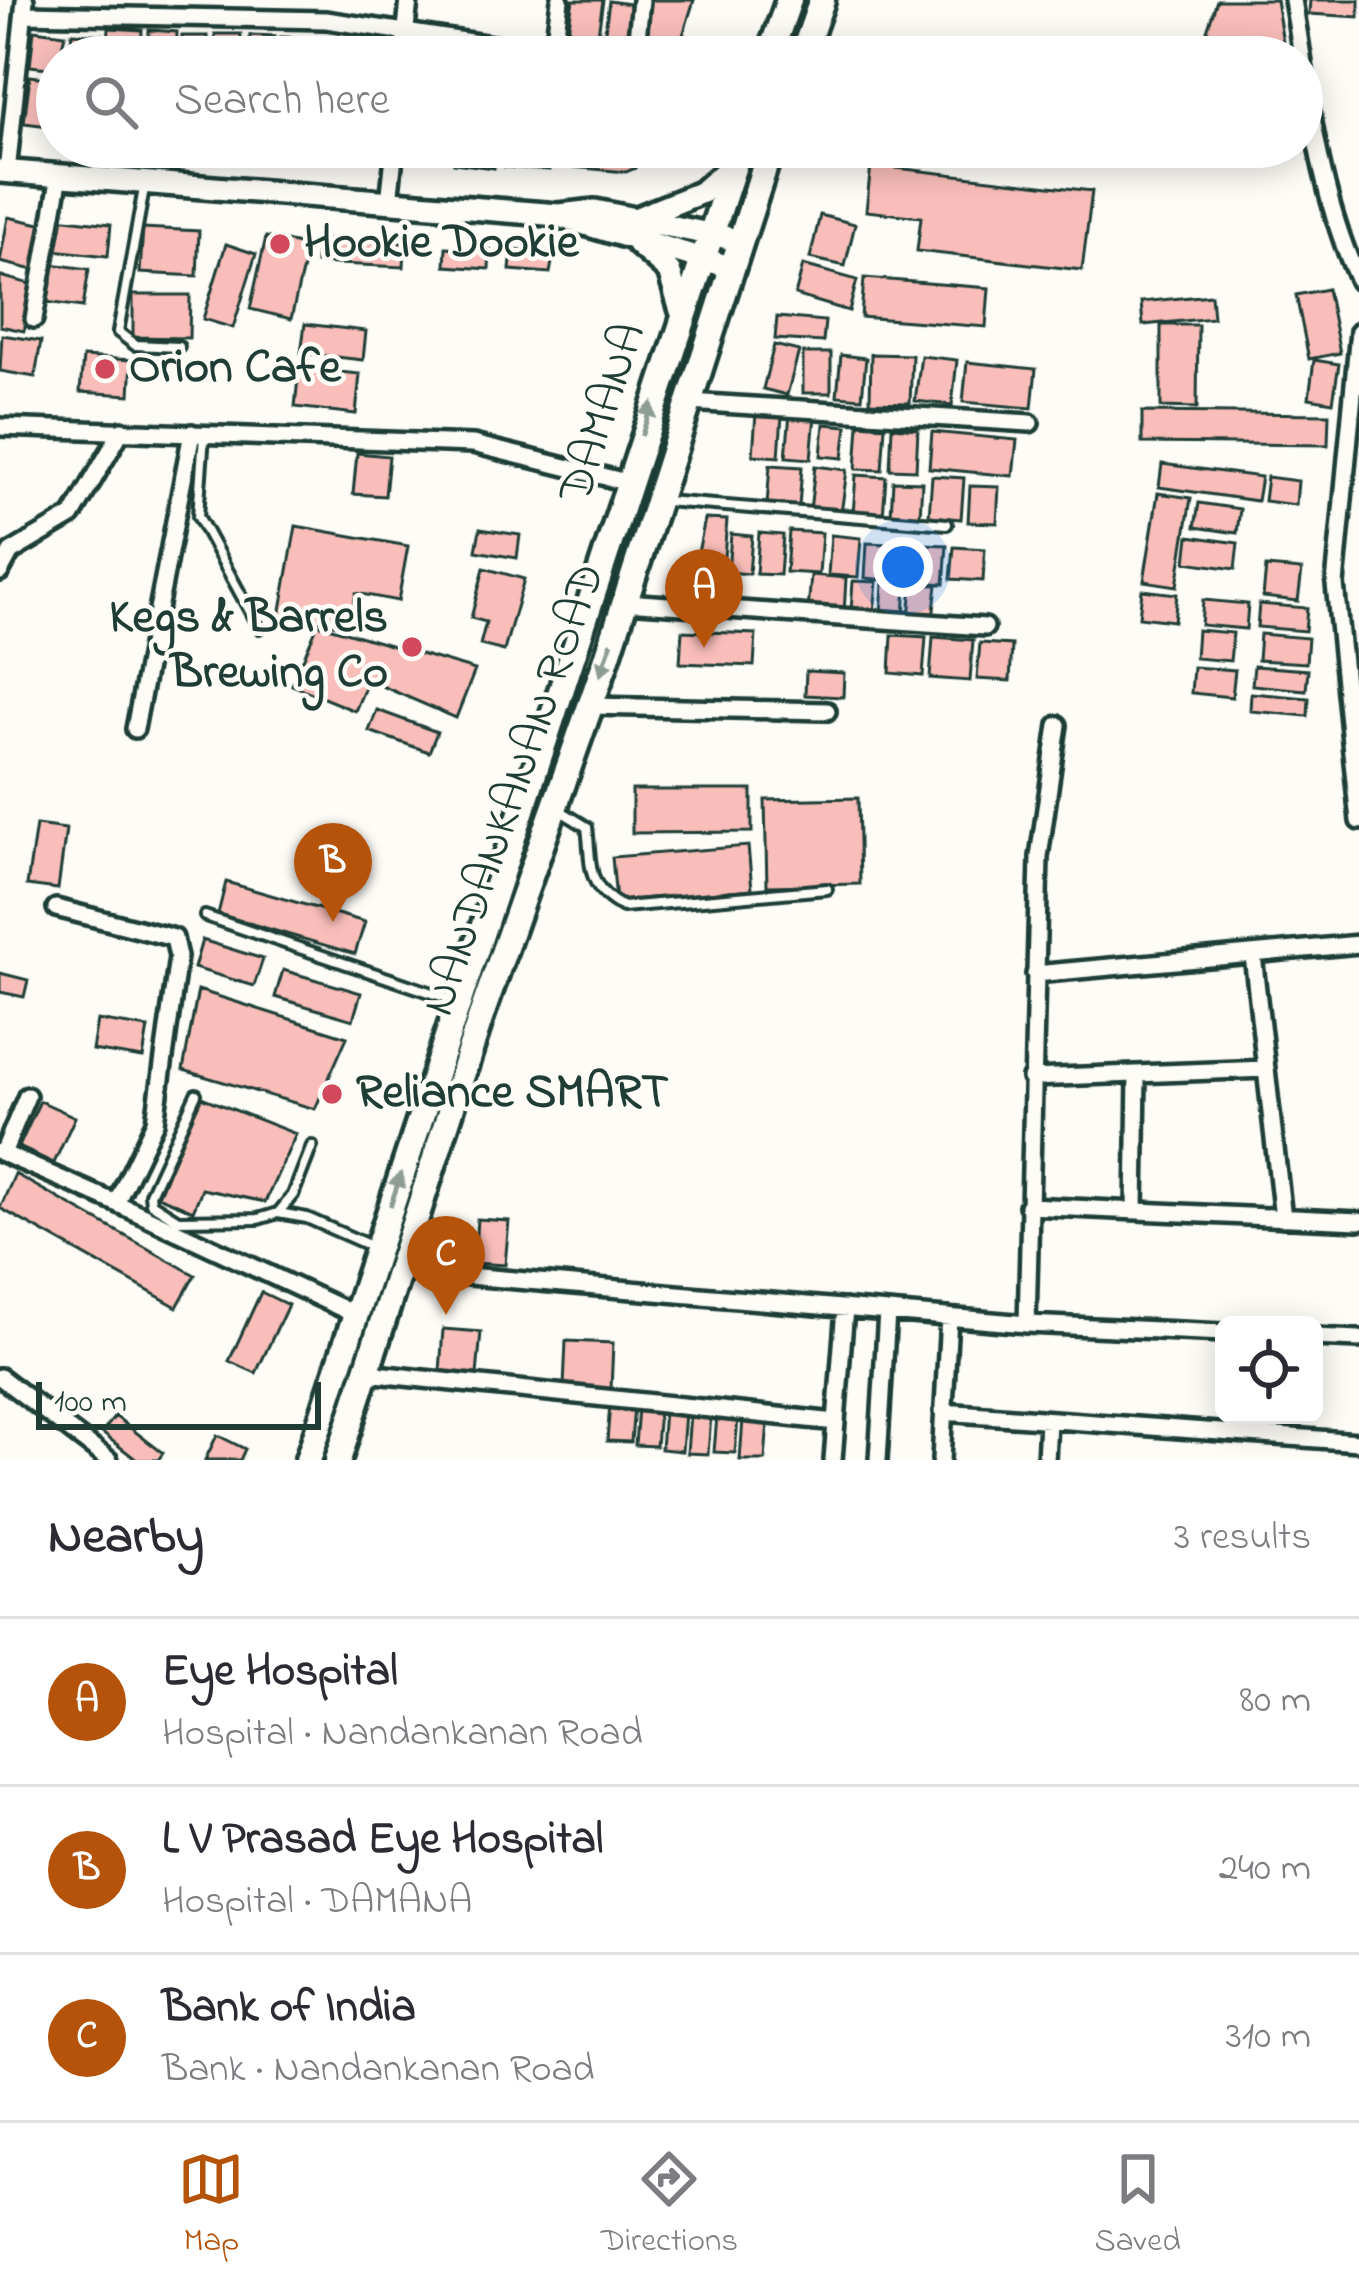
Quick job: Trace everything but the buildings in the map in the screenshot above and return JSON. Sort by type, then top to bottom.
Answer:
[{"type":"main road","points":[[776,36],[789,0]]},
{"type":"main road","points":[[809,36],[822,0]]},
{"type":"main road","points":[[631,228],[702,192],[725,168]]},
{"type":"main road","name":"DAMANA","points":[[308,1460],[681,311],[733,168]]},
{"type":"main road","name":"NANDANKANAN ROAD","points":[[338,1460],[625,602],[764,168]]},
{"type":"main road","points":[[3,171],[559,215],[595,211],[631,228],[704,246],[740,240]]},
{"type":"main road","points":[[631,228],[668,271],[681,311]]},
{"type":"main road","points":[[704,246],[730,267]]},
{"type":"street","points":[[406,36],[409,0]]},
{"type":"street","points":[[560,0],[561,36]]},
{"type":"street","points":[[637,36],[641,0]]},
{"type":"street","points":[[1293,0],[1299,36]]},
{"type":"street","points":[[3,171],[24,7],[326,20],[432,36]]},
{"type":"street","points":[[389,202],[393,168]]},
{"type":"street","points":[[1323,168],[1336,222],[1359,281]]},
{"type":"street","points":[[34,319],[60,175]]},
{"type":"street","points":[[1359,331],[1352,445],[1335,584],[1351,679],[1359,821]]},
{"type":"street","points":[[688,402],[1030,423]]},
{"type":"street","points":[[0,427],[472,444],[626,482]]},
{"type":"street","points":[[0,572],[11,552],[72,516],[122,430]]},
{"type":"street","points":[[135,729],[198,433]]},
{"type":"street","points":[[625,602],[985,627]]},
{"type":"street","points":[[590,706],[827,711]]},
{"type":"street","points":[[1027,1324],[1030,1078],[1041,825],[1058,725]]},
{"type":"street","points":[[56,908],[174,938],[178,957],[155,1122],[116,1203]]},
{"type":"street","points":[[1035,974],[1359,944]]},
{"type":"street","points":[[1253,955],[1283,1218]]},
{"type":"street","points":[[1030,1078],[1266,1069]]},
{"type":"street","points":[[1135,1211],[1137,1074]]},
{"type":"street","points":[[26,1096],[1,1153],[356,1315]]},
{"type":"street","points":[[1028,1206],[1359,1221]]},
{"type":"street","points":[[399,1270],[1027,1324],[1215,1333]]},
{"type":"street","points":[[833,1460],[845,1308]]},
{"type":"street","points":[[878,1460],[887,1312]]},
{"type":"street","points":[[940,1460],[949,1317]]},
{"type":"street","points":[[1323,1337],[1359,1339]]},
{"type":"street","points":[[366,1373],[836,1423]]},
{"type":"street","points":[[0,1377],[109,1460]]},
{"type":"street","points":[[943,1412],[1359,1442]]},
{"type":"street","points":[[1046,1460],[1048,1420]]},
{"type":"lane","points":[[145,181],[118,332],[135,345],[178,347]]},
{"type":"lane","points":[[198,433],[198,516],[259,628]]},
{"type":"lane","points":[[658,500],[947,524]]},
{"type":"lane","points":[[554,808],[587,826],[590,879],[606,898],[622,907],[826,889]]},
{"type":"lane","points":[[205,916],[458,1002]]},
{"type":"lane","points":[[196,1094],[153,1184],[151,1203],[178,1220],[258,1219],[278,1213],[308,1218],[378,1249]]},
{"type":"lane","points":[[278,1213],[292,1195],[313,1146]]},
{"type":"place","name":"Hookie Dookie","points":[[280,244]]},
{"type":"place","name":"Orion Cafe","points":[[105,369]]},
{"type":"place","name":"Kegs & Barrels Brewing Co","points":[[412,647]]},
{"type":"place","name":"Eye Hospital","points":[[704,648]]},
{"type":"place","name":"L V Prasad Eye Hospital","points":[[333,922]]},
{"type":"place","name":"Reliance SMART","points":[[332,1094]]},
{"type":"place","name":"Bank of India","points":[[446,1315]]}]
